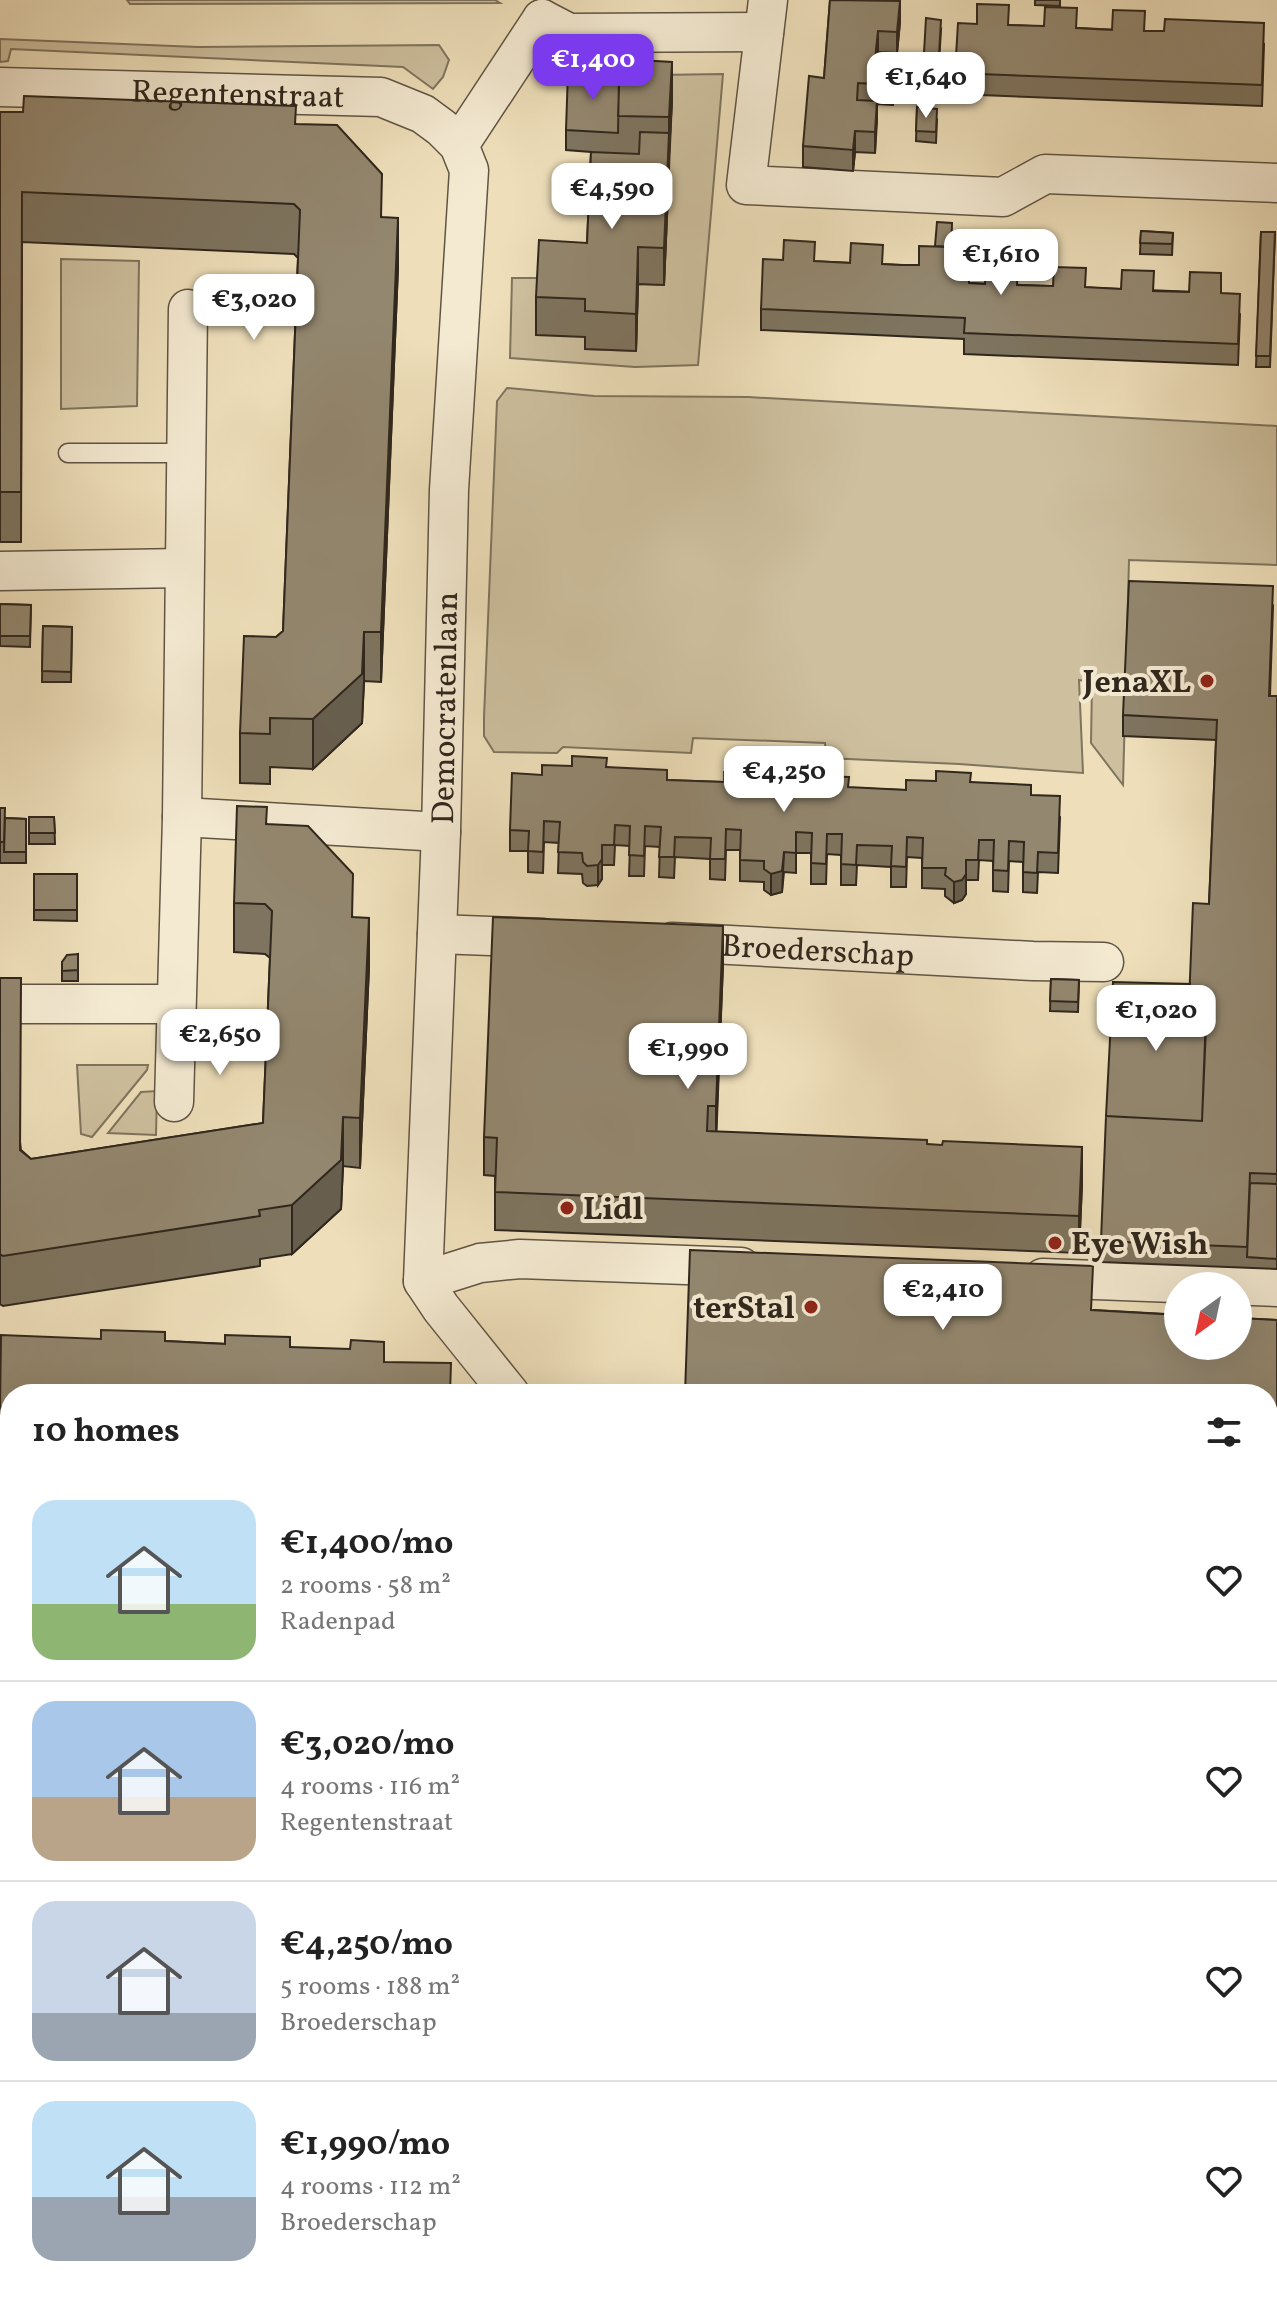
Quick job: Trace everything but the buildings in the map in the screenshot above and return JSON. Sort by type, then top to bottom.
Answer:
[{"type":"street","points":[[459,145],[540,10],[569,33],[766,16],[746,185],[1003,197],[1045,174],[1277,183]]},
{"type":"street","name":"Regentenstraat","points":[[0,87],[381,97],[423,114],[459,145]]},
{"type":"street","name":"Democratenlaan","points":[[423,1281],[441,832],[449,490],[469,170],[459,145]]},
{"type":"street","points":[[174,1102],[182,817],[188,309]]},
{"type":"street","points":[[0,571],[184,568]]},
{"type":"street","points":[[182,817],[441,832]]},
{"type":"street","points":[[437,934],[580,939]]},
{"type":"street","name":"Broederschap","points":[[643,941],[1104,962]]},
{"type":"street","points":[[0,1004],[175,1004]]},
{"type":"street","points":[[502,1384],[423,1281],[480,1263],[520,1259],[773,1268]]},
{"type":"street","points":[[1011,1277],[1090,1269],[1277,1287]]},
{"type":"lane","points":[[68,453],[187,453]]},
{"type":"shaded area","points":[[127,0],[495,0],[500,3],[130,4]]},
{"type":"shaded area","points":[[0,39],[198,47],[439,45],[449,60],[443,77],[433,89],[403,67],[11,49],[8,61],[0,62]]},
{"type":"shaded area","points":[[723,74],[698,365],[635,367],[510,358],[512,278],[539,278],[585,337],[585,349],[636,351],[638,284],[664,285],[669,171],[666,155],[669,154],[672,100],[657,75]]},
{"type":"shaded area","points":[[61,259],[139,261],[137,406],[61,409]]},
{"type":"shaded area","points":[[507,388],[594,396],[748,397],[1277,426],[1277,565],[1129,560],[1123,785],[1091,743],[1092,682],[1079,680],[1083,773],[826,758],[825,743],[693,738],[691,753],[563,747],[557,753],[494,752],[484,736],[484,717],[497,401]]},
{"type":"shaded area","points":[[77,1065],[148,1065],[92,1137],[81,1134]]},
{"type":"shaded area","points":[[157,1091],[156,1135],[108,1133],[141,1092]]},
{"type":"place","name":"JenaXL","points":[[1207,681]]},
{"type":"place","name":"Lidl","points":[[567,1208]]},
{"type":"place","name":"Eye Wish","points":[[1055,1243]]},
{"type":"place","name":"terStal","points":[[811,1307]]}]
